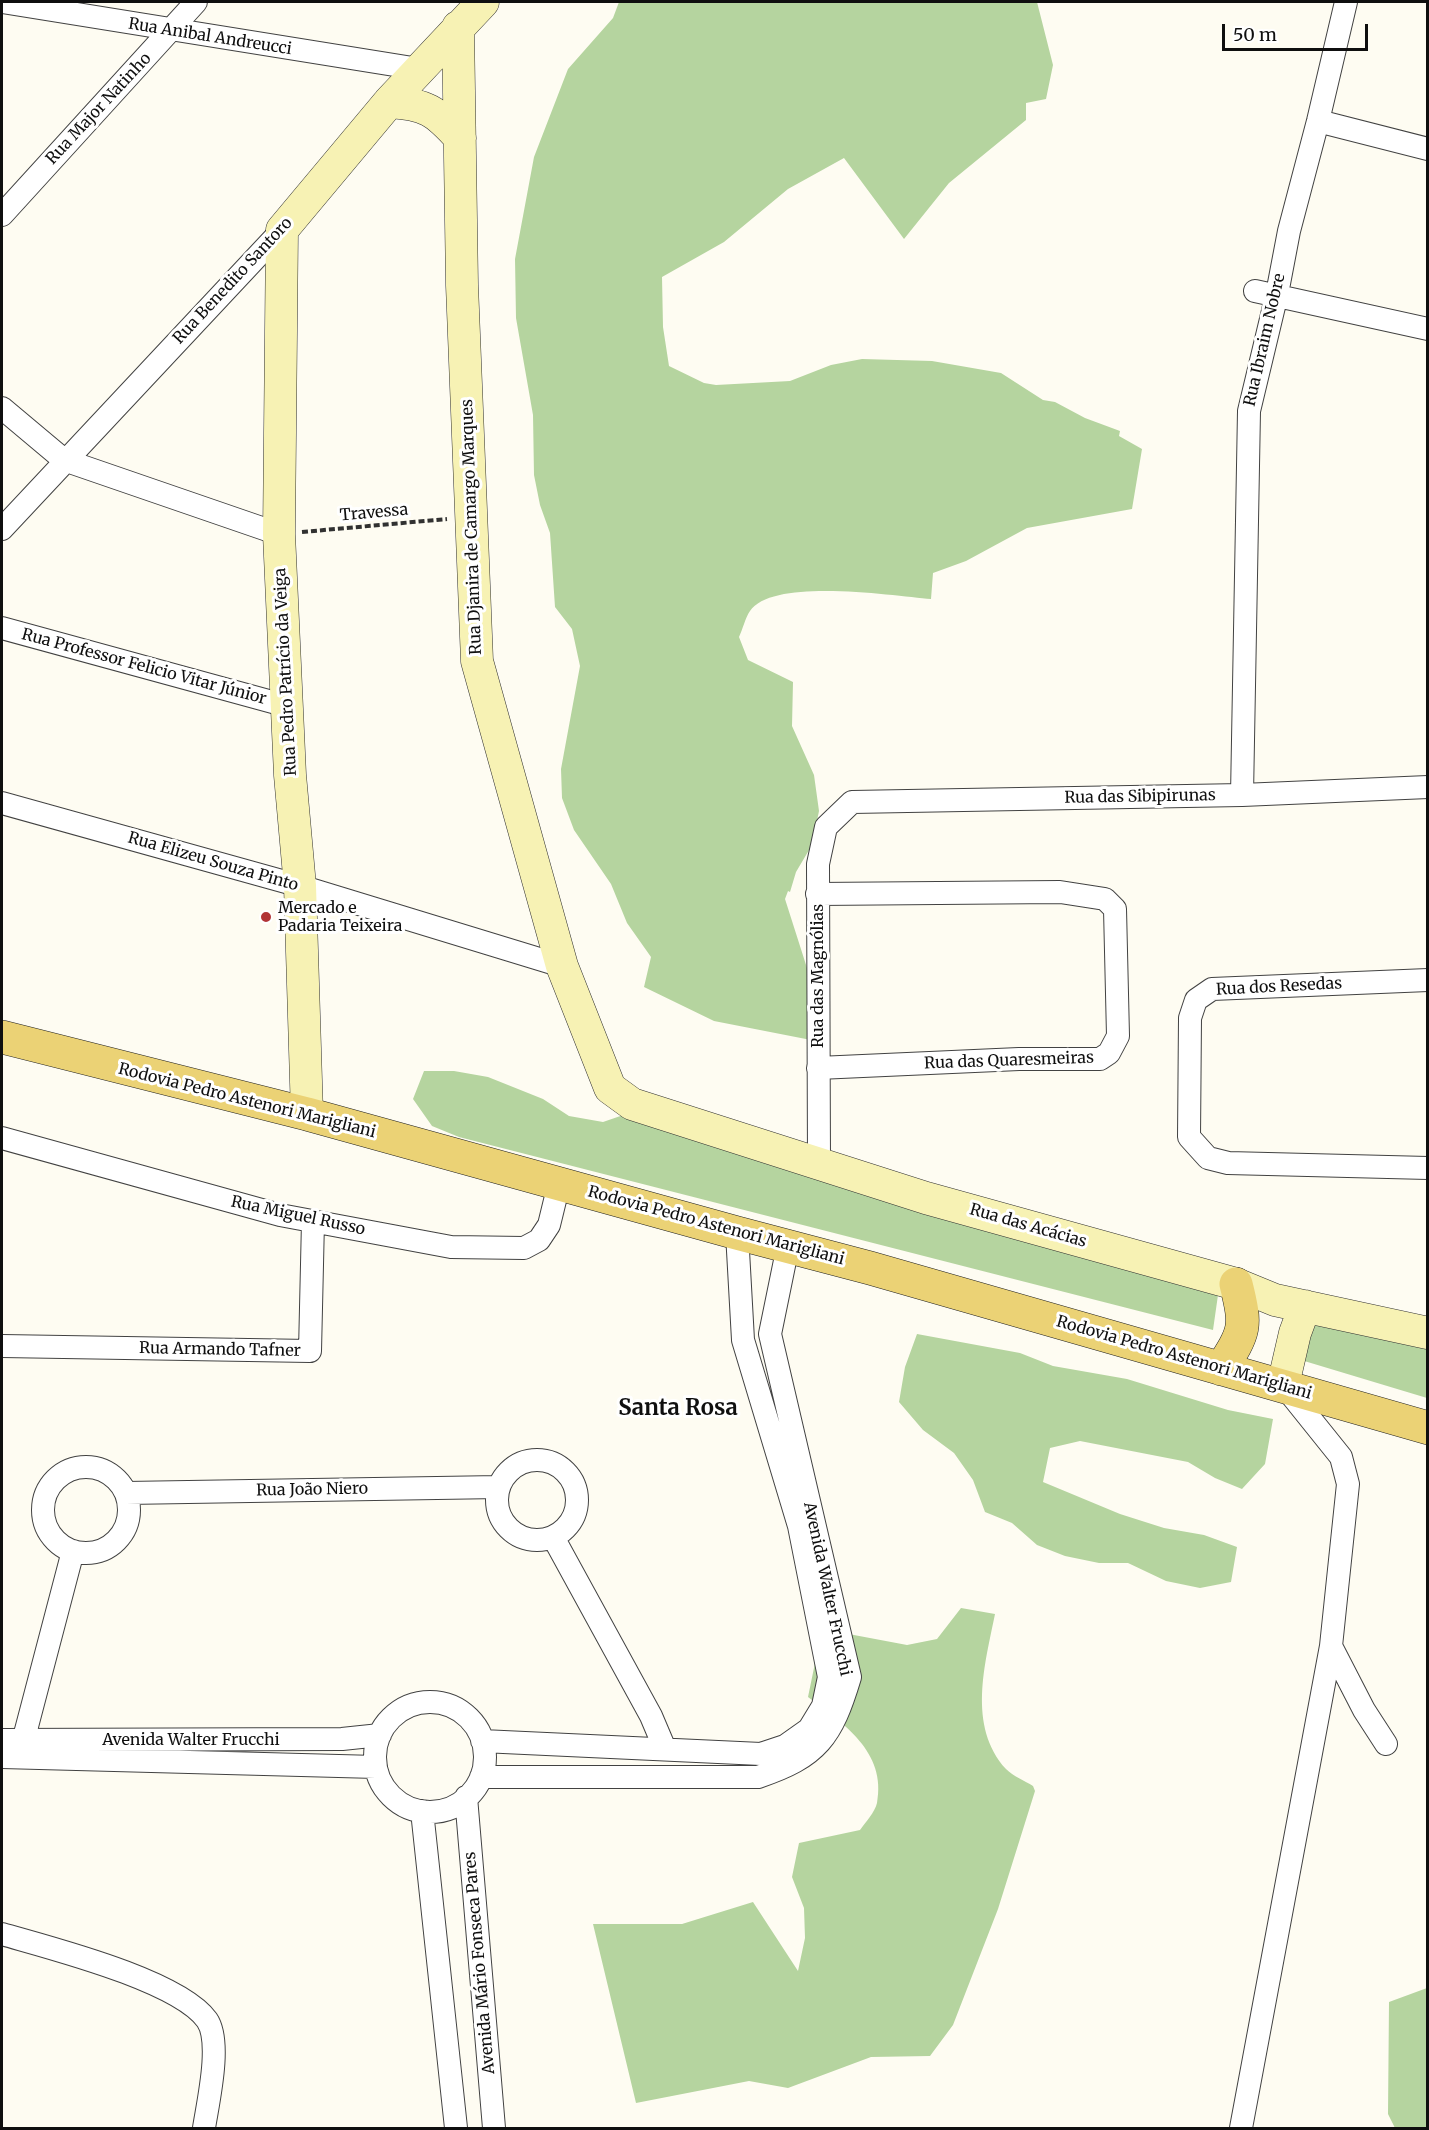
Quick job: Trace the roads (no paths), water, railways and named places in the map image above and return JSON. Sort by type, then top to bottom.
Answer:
[{"type":"main road","name":"Rodovia Pedro Astenori Marigliani","points":[[2,1037],[307,1114],[788,1246],[1428,1428]]},
{"type":"main road","points":[[1221,1369],[1239,1340],[1245,1319],[1236,1284]]},
{"type":"street","name":"Rua Anibal Andreucci","points":[[2,2],[171,31],[419,69]]},
{"type":"street","name":"Rua Major Natinho","points":[[2,215],[196,2]]},
{"type":"street","name":"Rua Benedito Santoro","points":[[2,529],[64,460],[282,230],[389,102],[483,2]]},
{"type":"street","name":"Rua Ibraim Nobre","points":[[1242,795],[1249,411],[1266,292],[1288,231],[1318,121],[1346,2]]},
{"type":"street","name":"Rua Djanira de Camargo Marques","points":[[458,27],[477,660],[562,966],[610,1088],[632,1104]]},
{"type":"street","points":[[389,102],[412,103],[427,108],[440,116],[460,138]]},
{"type":"street","points":[[1318,121],[1428,149]]},
{"type":"street","name":"Rua Pedro Patrício da Veiga","points":[[282,230],[279,534],[287,706],[300,886],[307,1114]]},
{"type":"street","points":[[1266,292],[1428,329]]},
{"type":"street","points":[[2,408],[64,460],[279,534]]},
{"type":"street","name":"Rua Professor Felicio Vitar Júnior","points":[[2,628],[287,706]]},
{"type":"street","name":"Rua das Sibipirunas","points":[[852,802],[1242,795],[1348,788],[1428,787]]},
{"type":"street","name":"Rua das Magnólias","points":[[819,1163],[818,864],[826,827],[852,802]]},
{"type":"street","name":"Rua Elizeu Souza Pinto","points":[[2,803],[300,886],[562,966]]},
{"type":"street","name":"Rua das Quaresmeiras","points":[[817,894],[1060,892],[1105,899],[1115,909],[1118,1036],[1109,1053],[1101,1059],[1019,1059],[818,1068]]},
{"type":"street","name":"Rua dos Resedas","points":[[1428,980],[1212,989],[1204,994],[1196,1000],[1190,1018],[1189,1137],[1208,1158],[1228,1163],[1428,1168]]},
{"type":"street","name":"Rua das Acácias","points":[[632,1104],[926,1197],[1236,1284],[1275,1300],[1428,1333]]},
{"type":"street","name":"Rua Miguel Russo","points":[[2,1138],[280,1215],[451,1247],[524,1248],[539,1240],[549,1225],[559,1184]]},
{"type":"street","name":"Rua Armando Tafner","points":[[2,1346],[310,1351],[313,1221]]},
{"type":"street","name":"Avenida Walter Frucchi","points":[[482,1741],[761,1754],[785,1746],[809,1729],[823,1706],[829,1677],[800,1526],[743,1340],[736,1233]]},
{"type":"street","points":[[743,1340],[770,1334],[788,1246]]},
{"type":"street","points":[[1242,2128],[1331,1646],[1348,1484],[1341,1457],[1283,1385],[1295,1333],[1305,1306]]},
{"type":"street","name":"Avenida Walter Frucchi","points":[[481,1777],[758,1777],[791,1766],[820,1744],[838,1716],[850,1677],[770,1334]]},
{"type":"street","points":[[527,1460],[553,1462],[564,1470],[575,1487],[577,1506],[573,1519],[564,1530],[553,1537],[533,1540],[512,1531],[504,1523],[497,1500],[499,1486],[505,1475],[515,1466],[527,1460]]},
{"type":"street","points":[[82,1467],[97,1468],[111,1474],[126,1493],[128,1515],[122,1534],[112,1544],[100,1550],[87,1553],[74,1551],[60,1544],[50,1533],[44,1520],[43,1505],[48,1491],[56,1479],[68,1470],[82,1467]]},
{"type":"street","name":"Rua João Niero","points":[[126,1493],[499,1486]]},
{"type":"street","points":[[553,1537],[651,1716],[665,1749]]},
{"type":"street","points":[[11,1749],[74,1551]]},
{"type":"street","points":[[1331,1646],[1364,1710],[1386,1744]]},
{"type":"street","points":[[434,1702],[452,1706],[464,1713],[475,1726],[482,1741],[484,1758],[481,1777],[466,1797],[456,1805],[439,1811],[422,1811],[405,1806],[392,1796],[382,1783],[376,1767],[375,1750],[380,1735],[399,1711],[412,1705],[434,1702]]},
{"type":"street","name":"Avenida Walter Frucchi","points":[[11,1749],[342,1739],[380,1735]]},
{"type":"street","name":"Avenida Walter Frucchi","points":[[11,1749],[376,1767]]},
{"type":"street","name":"Avenida Mário Fonseca Pares","points":[[466,1797],[494,2128]]},
{"type":"street","points":[[422,1811],[456,2128]]},
{"type":"street","points":[[2,1934],[106,1965],[184,2000],[208,2021],[215,2054],[204,2128]]},
{"type":"place","name":"Mercado e Padaria Teixeira","points":[[266,917]]},
{"type":"district","name":"Santa Rosa","points":[[678,1409]]}]
